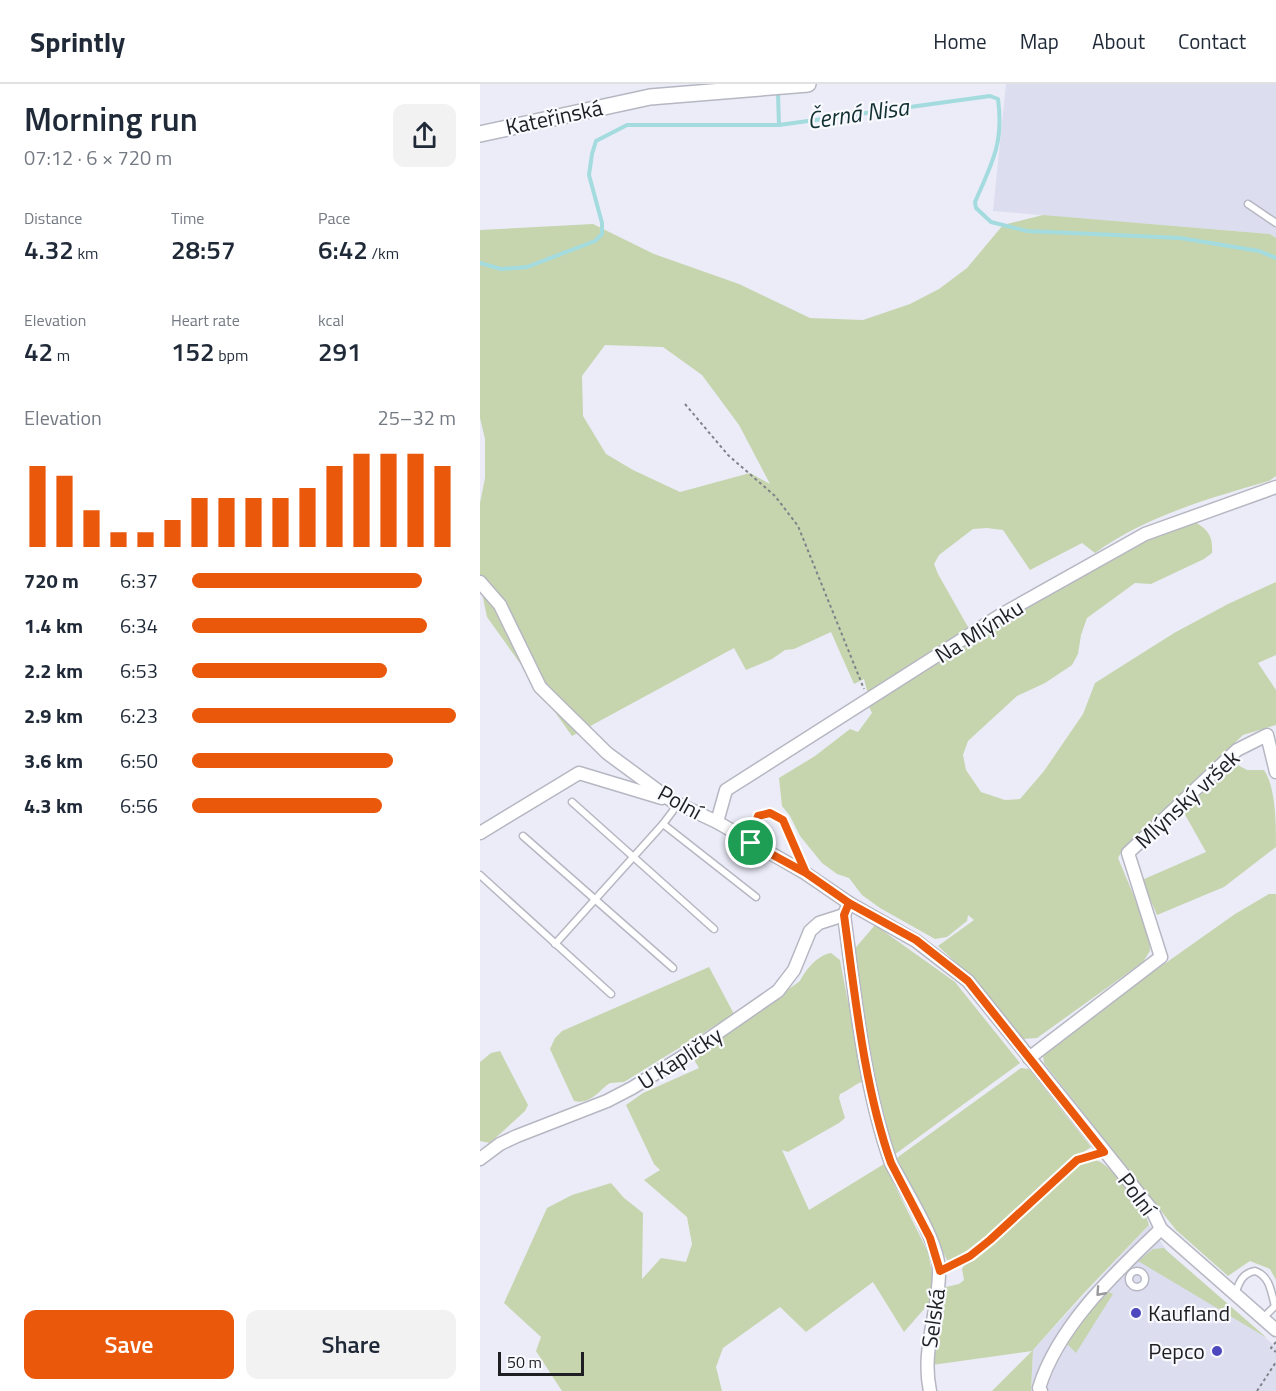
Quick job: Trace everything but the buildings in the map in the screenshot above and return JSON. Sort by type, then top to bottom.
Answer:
[{"type":"street","name":"Kateřinská","points":[[480,134],[650,97],[808,84]]},
{"type":"street","name":"Na Mlýnku","points":[[717,822],[726,790],[999,616],[1144,534],[1276,487]]},
{"type":"street","name":"Polní","points":[[480,582],[500,605],[540,687],[607,753],[675,803],[717,822],[806,873],[849,903],[916,940],[968,981],[1152,1210],[1161,1229],[1276,1330]]},
{"type":"street","name":"Mlýnský vršek","points":[[1029,1058],[1161,957],[1128,853],[1238,750],[1267,735],[1276,772]]},
{"type":"street","points":[[480,833],[579,773],[675,803]]},
{"type":"street","points":[[844,915],[849,903]]},
{"type":"street","name":"U Kapličky","points":[[480,1159],[500,1144],[517,1136],[607,1101],[687,1054],[778,991],[794,970],[810,931],[819,923],[844,915]]},
{"type":"street","name":"Selská","points":[[844,915],[861,1032],[886,1151],[930,1238],[940,1271],[928,1342],[927,1369],[930,1391]]},
{"type":"street","points":[[1041,1391],[1039,1388],[1045,1367],[1070,1326],[1127,1262],[1161,1229]]},
{"type":"lane","points":[[1248,204],[1276,223]]},
{"type":"lane","points":[[572,802],[714,929]]},
{"type":"lane","points":[[555,944],[663,824],[675,803]]},
{"type":"lane","points":[[751,843],[758,816],[770,813],[783,820],[806,873]]},
{"type":"lane","points":[[663,824],[756,897]]},
{"type":"lane","points":[[523,836],[673,968]]},
{"type":"lane","points":[[480,875],[611,994]]},
{"type":"lane","points":[[1235,1294],[1245,1274],[1251,1271],[1263,1274],[1269,1284],[1275,1305],[1261,1319]]},
{"type":"path","points":[[685,404],[728,455],[775,496],[798,526],[869,700]]},
{"type":"path","points":[[940,1271],[984,1246],[1077,1160],[1104,1152]]},
{"type":"path","points":[[1276,1341],[1271,1348],[1276,1352]]},
{"type":"path","points":[[1257,1391],[1276,1362]]},
{"type":"shaded area","points":[[1006,84],[1276,84],[1276,238],[1270,234],[993,211]]},
{"type":"shaded area","points":[[1149,1225],[1167,1251],[1276,1347],[1276,1391],[1031,1391],[1033,1350]]},
{"type":"green space","points":[[1043,215],[1270,234],[1276,238],[1276,476],[1269,481],[1201,501],[1157,518],[1095,553],[1082,543],[1030,570],[1003,530],[973,529],[939,555],[934,564],[968,627],[868,694],[864,679],[854,684],[831,632],[794,649],[785,650],[772,659],[746,670],[734,648],[572,736],[487,617],[480,584],[480,503],[485,478],[485,439],[480,418],[480,230],[593,224],[654,254],[739,284],[810,318],[863,320],[910,304],[939,289],[967,268],[1003,225]],"holes":[[[605,345],[663,347],[702,375],[739,425],[770,484],[750,473],[680,492],[633,470],[606,454],[583,416],[582,376]]]},
{"type":"green space","points":[[1195,522],[1209,534],[1212,553],[1151,584],[1135,583],[1087,618],[1078,654],[1072,665],[1045,683],[1017,696],[968,741],[963,755],[966,770],[981,792],[1005,800],[1020,799],[1044,771],[1083,714],[1095,683],[1174,633],[1276,582],[1276,655],[1258,663],[1276,690],[1276,725],[1243,735],[1123,849],[1118,858],[1149,932],[1150,951],[1143,962],[1037,1038],[1023,1039],[977,982],[938,946],[974,920],[968,915],[967,921],[947,937],[935,939],[880,908],[862,895],[849,878],[837,874],[822,863],[800,836],[782,806],[779,778],[815,756],[850,729],[858,732],[872,713],[869,707],[1007,617],[1146,537]]},
{"type":"green space","points":[[1236,764],[1247,770],[1264,770],[1268,777],[1274,807],[1276,847],[1224,887],[1157,915],[1142,880],[1206,852],[1183,811],[1231,765]]},
{"type":"green space","points":[[1269,894],[1276,894],[1276,1280],[1270,1269],[1250,1261],[1228,1276],[1176,1230],[1044,1063],[1043,1056],[1047,1047],[1235,914]]},
{"type":"green space","points":[[875,925],[955,982],[1020,1063],[894,1155],[877,1085],[852,952]]},
{"type":"green space","points":[[831,953],[840,960],[848,1002],[851,1005],[864,1081],[840,1094],[845,1118],[788,1152],[782,1150],[809,1210],[884,1164],[928,1252],[933,1278],[932,1300],[904,1332],[873,1282],[806,1332],[780,1307],[723,1348],[716,1367],[722,1391],[562,1391],[536,1351],[541,1337],[504,1303],[547,1208],[572,1195],[611,1183],[624,1198],[643,1213],[642,1279],[661,1258],[686,1262],[692,1244],[687,1217],[644,1180],[660,1170],[654,1164],[626,1105],[643,1093],[699,1068],[693,1058],[800,981],[813,963]]},
{"type":"green space","points":[[709,967],[734,1014],[624,1082],[610,1083],[590,1099],[574,1101],[550,1049],[555,1038],[562,1031]]},
{"type":"green space","points":[[500,1051],[528,1105],[525,1111],[490,1143],[480,1141],[480,1062],[491,1053]]},
{"type":"green space","points":[[1021,1068],[1029,1069],[1091,1147],[1054,1173],[978,1244],[951,1260],[947,1260],[896,1161],[898,1157]]},
{"type":"green space","points":[[1095,1160],[1109,1169],[1127,1188],[1149,1225],[1033,1350],[1031,1391],[992,1391],[1032,1351],[932,1365],[943,1293],[946,1287],[959,1284],[964,1280],[962,1269],[965,1264],[1016,1222],[1061,1176],[1083,1163]]},
{"type":"green space","points":[[1164,1248],[1267,1338],[1138,1261],[1153,1249]]},
{"type":"green space","points":[[1109,1292],[1113,1294],[1076,1353],[1067,1344],[1070,1331]]},
{"type":"waterway","points":[[778,94],[779,125]]},
{"type":"waterway","name":"Černá Nisa","points":[[480,263],[501,269],[527,267],[595,241],[602,234],[602,223],[589,175],[592,154],[596,141],[627,125],[779,125],[990,96],[998,99],[998,141],[975,202],[976,208],[991,222],[1027,231],[1180,238],[1259,251],[1276,258]]},
{"type":"place","name":"Kaufland","points":[[1136,1313]]},
{"type":"place","name":"Pepco","points":[[1217,1351]]},
{"type":"route","points":[[751,843],[758,816],[770,813],[783,820],[806,873],[849,903],[916,940],[968,981],[1104,1152],[1077,1160],[990,1240],[970,1256],[940,1271],[930,1238],[886,1151],[859,1021],[844,915],[849,903],[806,873],[751,843]]}]
